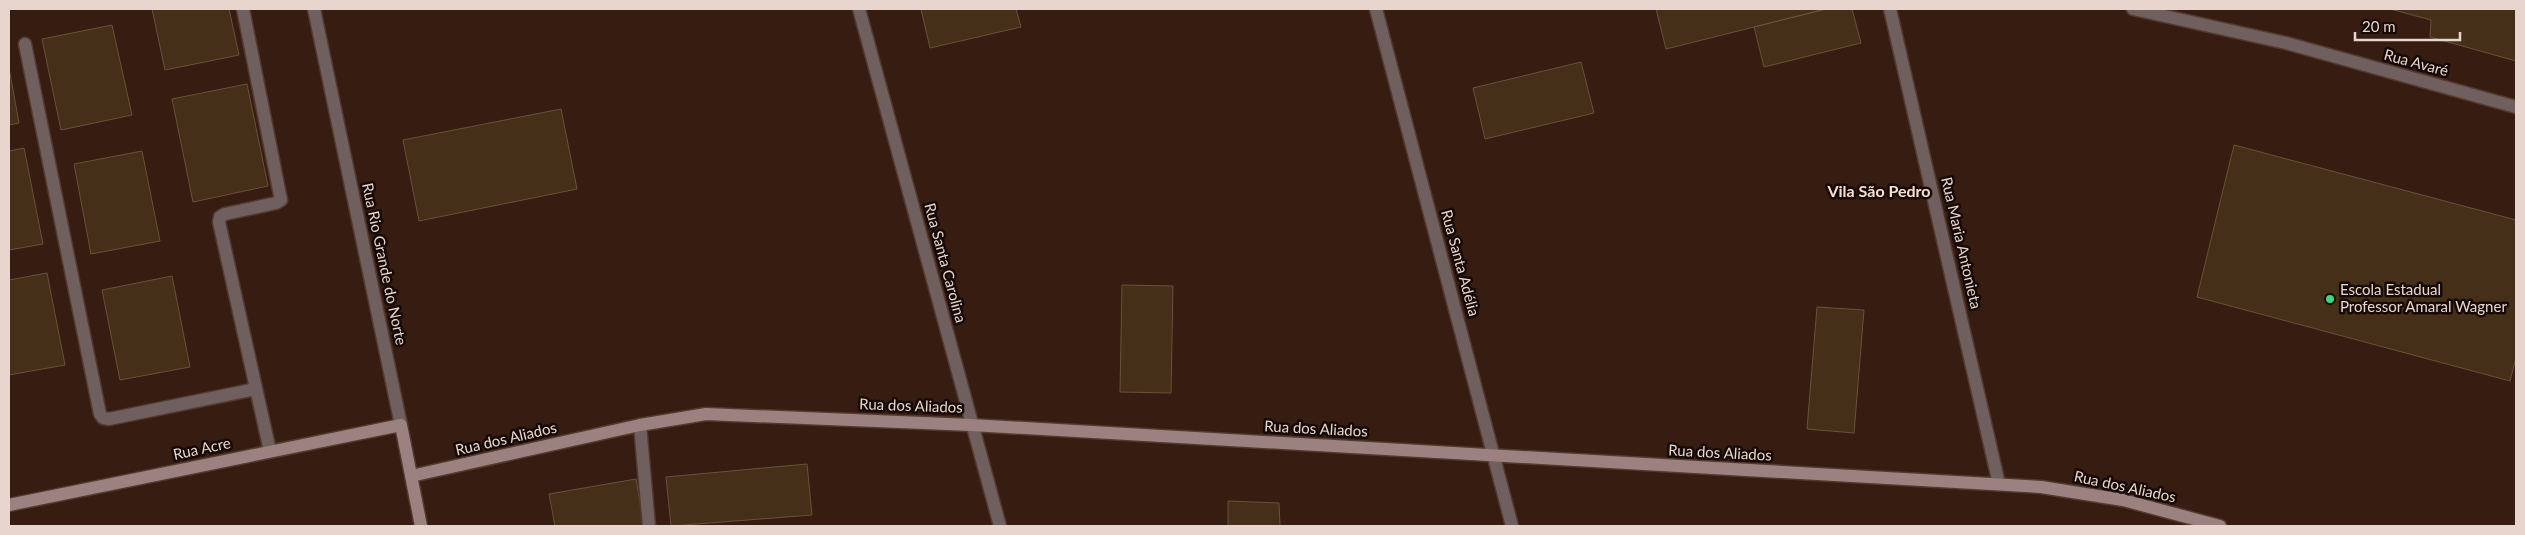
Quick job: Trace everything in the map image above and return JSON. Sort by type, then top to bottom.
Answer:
[{"type":"street","points":[[242,9],[281,200],[276,203],[225,214],[220,217],[270,452]]},
{"type":"street","name":"Rua Rio Grande do Norte","points":[[314,9],[421,526]]},
{"type":"street","name":"Rua Santa Carolina","points":[[859,9],[1000,526]]},
{"type":"street","name":"Rua Santa Adélia","points":[[1376,9],[1512,526]]},
{"type":"street","name":"Rua Maria Antonieta","points":[[1890,9],[1999,484]]},
{"type":"street","name":"Rua Avaré","points":[[2132,9],[2286,44],[2516,107]]},
{"type":"street","points":[[26,44],[103,418],[109,419],[256,389]]},
{"type":"street","name":"Rua dos Aliados","points":[[411,476],[640,425],[706,414],[971,425],[1999,484],[2084,492],[2123,500],[2220,526]]},
{"type":"street","name":"Rua Acre","points":[[9,505],[401,425]]},
{"type":"street","points":[[640,425],[649,526]]},
{"type":"building","points":[[152,9],[229,9],[239,55],[165,70]]},
{"type":"building","points":[[921,9],[1016,9],[1021,27],[930,48]]},
{"type":"building","points":[[1656,9],[1826,9],[1666,49]]},
{"type":"building","points":[[1826,9],[1852,9],[1861,43],[1764,67],[1754,27]]},
{"type":"building","points":[[2390,9],[2516,9],[2516,61],[2430,37],[2431,20]]},
{"type":"building","points":[[112,25],[132,115],[61,130],[42,39]]},
{"type":"building","points":[[1581,62],[1594,113],[1485,139],[1473,88]]},
{"type":"building","points":[[9,68],[19,123],[9,125]]},
{"type":"building","points":[[247,84],[268,186],[193,202],[172,99]]},
{"type":"building","points":[[561,109],[577,189],[419,221],[403,140]]},
{"type":"building","points":[[2234,145],[2516,220],[2516,358],[2510,381],[2197,297]]},
{"type":"building","points":[[24,148],[43,244],[9,250],[9,151]]},
{"type":"building","points":[[142,151],[160,241],[91,254],[74,164]]},
{"type":"building","points":[[47,273],[65,365],[9,375],[9,280]]},
{"type":"building","points":[[172,276],[190,367],[120,380],[102,290]]},
{"type":"building","points":[[1122,285],[1173,286],[1171,393],[1120,392]]},
{"type":"building","points":[[1817,307],[1864,310],[1854,433],[1807,429]]},
{"type":"building","points":[[807,464],[812,515],[671,526],[666,477]]},
{"type":"building","points":[[636,479],[644,526],[555,526],[549,494]]},
{"type":"building","points":[[1228,501],[1279,503],[1280,526],[1228,526]]},
{"type":"place","name":"Escola Estadual Professor Amaral Wagner","points":[[2330,299]]},
{"type":"district","name":"Vila São Pedro","points":[[1879,191]]}]
